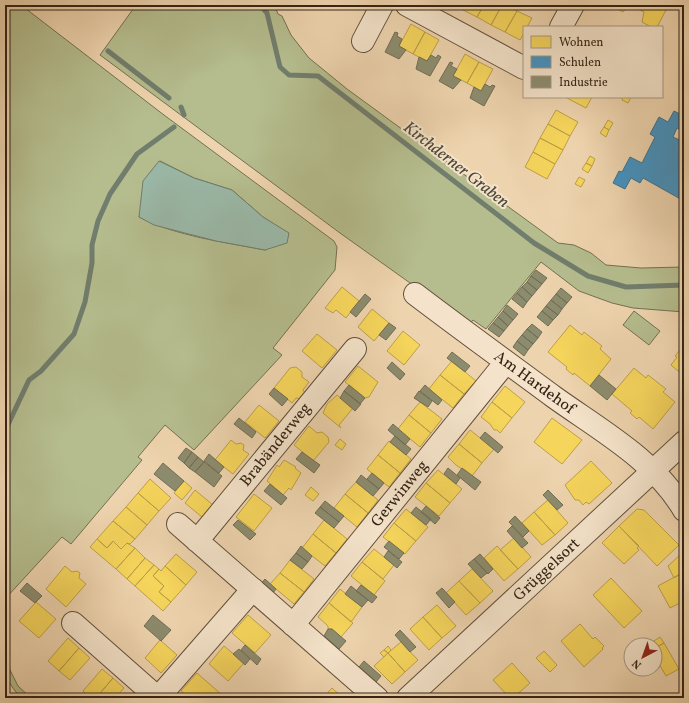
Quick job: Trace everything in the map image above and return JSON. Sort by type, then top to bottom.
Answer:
[{"type":"street","points":[[363,41],[382,5]]},
{"type":"street","points":[[407,5],[523,67]]},
{"type":"street","points":[[562,26],[573,5]]},
{"type":"street","name":"Am Hardehof","points":[[415,294],[639,458],[667,486],[684,510]]},
{"type":"street","name":"Brabänderweg","points":[[197,540],[355,349]]},
{"type":"street","name":"Gerwinweg","points":[[293,625],[506,362]]},
{"type":"street","name":"Grüggelsort","points":[[408,698],[684,442]]},
{"type":"street","points":[[178,524],[377,698]]},
{"type":"street","points":[[73,623],[158,698],[253,589]]},
{"type":"green space","points":[[5,5],[21,5],[164,115],[334,241],[337,247],[335,270],[273,348],[282,355],[194,450],[165,425],[138,457],[142,460],[71,544],[62,537],[5,599]],"holes":[[[160,161],[194,178],[232,190],[263,217],[289,234],[265,250],[184,234],[153,224],[139,217]]]},
{"type":"green space","points":[[136,5],[278,5],[276,9],[278,14],[282,16],[291,35],[309,58],[347,89],[558,243],[574,245],[591,253],[606,265],[641,268],[684,267],[684,312],[633,308],[612,303],[579,291],[541,262],[486,329],[473,320],[469,325],[340,233],[100,55]]},
{"type":"green space","points":[[634,311],[660,331],[649,345],[623,325]]},
{"type":"green space","points":[[5,660],[18,686],[31,698],[21,698],[13,689],[8,680]]},
{"type":"shaded area","points":[[159,161],[194,178],[232,190],[263,217],[289,233],[287,243],[265,250],[216,241],[154,225],[139,217],[143,181]]},
{"type":"building: Wohnen","points":[[466,5],[484,5],[477,17],[463,10]]},
{"type":"building: Wohnen","points":[[484,5],[502,5],[491,25],[477,17]]},
{"type":"building: Wohnen","points":[[502,5],[507,5],[517,11],[505,32],[491,25]]},
{"type":"building: Wohnen","points":[[611,5],[629,5],[623,12]]},
{"type":"building: Wohnen","points":[[638,5],[658,5],[666,10],[658,26],[649,26],[642,22],[644,12],[636,8]]},
{"type":"building: Wohnen","points":[[517,11],[532,18],[528,26],[523,26],[523,35],[520,40],[505,32]]},
{"type":"building: Wohnen","points":[[411,24],[425,32],[413,54],[399,46]]},
{"type":"building: Wohnen","points":[[425,32],[439,40],[427,61],[413,54]]},
{"type":"building: Wohnen","points":[[465,54],[479,62],[467,83],[453,76]]},
{"type":"building: Wohnen","points":[[479,62],[493,69],[481,91],[467,83]]},
{"type":"building: Wohnen","points":[[567,98],[591,98],[586,108]]},
{"type":"building: Wohnen","points":[[623,98],[630,98],[628,103],[622,100]]},
{"type":"building: Wohnen","points":[[556,110],[578,122],[570,136],[548,124]]},
{"type":"building: Wohnen","points":[[608,120],[613,123],[609,130],[604,127]]},
{"type":"building: Wohnen","points":[[548,124],[570,136],[563,150],[540,138]]},
{"type":"building: Wohnen","points":[[604,127],[609,130],[606,137],[600,133]]},
{"type":"building: Wohnen","points":[[540,138],[563,150],[555,164],[533,152]]},
{"type":"building: Wohnen","points":[[533,152],[555,164],[547,179],[525,167]]},
{"type":"building: Wohnen","points":[[590,156],[595,159],[592,166],[586,163]]},
{"type":"building: Wohnen","points":[[586,163],[592,166],[588,173],[582,169]]},
{"type":"building: Wohnen","points":[[579,177],[585,180],[581,187],[575,184]]},
{"type":"building: Wohnen","points":[[342,287],[359,301],[346,318],[336,310],[333,313],[325,308]]},
{"type":"building: Wohnen","points":[[372,309],[389,323],[374,341],[358,327]]},
{"type":"building: Wohnen","points":[[570,325],[582,335],[584,332],[602,346],[600,349],[611,359],[590,386],[574,373],[573,375],[566,369],[567,367],[548,352]]},
{"type":"building: Wohnen","points":[[403,331],[420,345],[404,365],[387,351]]},
{"type":"building: Wohnen","points":[[317,334],[337,350],[322,368],[302,351]]},
{"type":"building: Wohnen","points":[[684,345],[684,376],[671,365],[677,357],[675,356]]},
{"type":"building: Wohnen","points":[[452,361],[476,381],[464,394],[440,375]]},
{"type":"building: Wohnen","points":[[358,366],[378,382],[369,397],[365,398],[345,382]]},
{"type":"building: Wohnen","points":[[296,367],[302,372],[302,377],[309,382],[303,390],[305,393],[300,399],[296,398],[292,403],[274,388],[290,368]]},
{"type":"building: Wohnen","points":[[634,368],[646,378],[648,375],[666,389],[663,392],[675,402],[653,429],[639,417],[637,419],[630,413],[632,411],[612,394]]},
{"type":"building: Wohnen","points":[[440,375],[464,394],[453,408],[429,389]]},
{"type":"building: Wohnen","points":[[505,386],[525,402],[512,418],[492,402]]},
{"type":"building: Wohnen","points":[[337,395],[353,408],[339,425],[341,428],[323,413],[327,404]]},
{"type":"building: Wohnen","points":[[420,402],[442,419],[431,433],[409,415]]},
{"type":"building: Wohnen","points":[[492,402],[512,418],[500,433],[497,430],[494,430],[490,424],[481,417]]},
{"type":"building: Wohnen","points":[[259,405],[279,421],[265,438],[245,422]]},
{"type":"building: Wohnen","points":[[409,415],[431,433],[420,447],[398,429]]},
{"type":"building: Wohnen","points":[[552,418],[582,440],[562,464],[534,442]]},
{"type":"building: Wohnen","points":[[309,426],[317,433],[322,432],[328,437],[329,442],[313,461],[294,445]]},
{"type":"building: Wohnen","points":[[470,430],[494,449],[482,463],[459,444]]},
{"type":"building: Wohnen","points":[[340,439],[346,444],[342,450],[335,445]]},
{"type":"building: Wohnen","points":[[231,440],[236,444],[241,443],[244,445],[243,450],[249,454],[233,474],[215,460]]},
{"type":"building: Wohnen","points":[[389,441],[411,459],[400,473],[378,455]]},
{"type":"building: Wohnen","points":[[459,444],[482,463],[472,476],[456,465],[448,457]]},
{"type":"building: Wohnen","points":[[378,455],[400,473],[389,487],[367,469]]},
{"type":"building: Wohnen","points":[[284,460],[296,467],[295,468],[301,473],[291,490],[289,488],[283,495],[267,481],[277,465],[279,467]]},
{"type":"building: Wohnen","points":[[591,461],[612,483],[589,504],[586,502],[583,505],[579,500],[575,500],[565,485]]},
{"type":"building: Wohnen","points":[[438,470],[462,489],[450,503],[426,483]]},
{"type":"building: Wohnen","points":[[150,479],[171,498],[159,511],[138,493]]},
{"type":"building: Wohnen","points":[[184,481],[192,488],[182,500],[174,493]]},
{"type":"building: Wohnen","points":[[356,482],[378,500],[368,513],[345,494]]},
{"type":"building: Wohnen","points":[[426,483],[450,503],[439,516],[415,497]]},
{"type":"building: Wohnen","points":[[311,487],[319,494],[313,501],[305,495]]},
{"type":"building: Wohnen","points":[[195,490],[213,505],[202,517],[185,503]]},
{"type":"building: Wohnen","points":[[138,493],[159,511],[147,525],[126,507]]},
{"type":"building: Wohnen","points":[[254,494],[272,508],[254,531],[236,517]]},
{"type":"building: Wohnen","points":[[345,494],[368,513],[357,527],[334,508]]},
{"type":"building: Wohnen","points":[[548,500],[568,523],[555,535],[534,512]]},
{"type":"building: Wohnen","points":[[126,507],[147,525],[135,539],[113,521]]},
{"type":"building: Wohnen","points":[[406,509],[428,527],[416,541],[394,523]]},
{"type":"building: Wohnen","points":[[637,509],[644,510],[679,545],[657,566],[619,526]]},
{"type":"building: Wohnen","points":[[534,512],[555,535],[542,545],[522,523]]},
{"type":"building: Wohnen","points":[[324,520],[347,539],[336,553],[313,534]]},
{"type":"building: Wohnen","points":[[113,521],[135,539],[130,544],[127,543],[121,549],[113,541],[107,548],[97,539]]},
{"type":"building: Wohnen","points":[[394,523],[416,541],[405,554],[383,537]]},
{"type":"building: Wohnen","points":[[619,526],[639,546],[637,548],[639,550],[624,564],[602,543]]},
{"type":"building: Wohnen","points":[[313,534],[336,553],[325,566],[302,548]]},
{"type":"building: Wohnen","points":[[514,538],[531,557],[518,569],[500,550]]},
{"type":"building: Wohnen","points":[[97,539],[107,548],[113,541],[121,549],[127,543],[135,548],[116,569],[90,547]]},
{"type":"building: Wohnen","points":[[497,546],[518,569],[504,581],[484,558]]},
{"type":"building: Wohnen","points":[[135,548],[145,558],[127,579],[116,569]]},
{"type":"building: Wohnen","points":[[374,549],[394,565],[383,579],[362,562]]},
{"type":"building: Wohnen","points":[[176,554],[197,572],[186,585],[165,566]]},
{"type":"building: Wohnen","points":[[680,555],[684,563],[684,572],[674,578],[668,566]]},
{"type":"building: Wohnen","points":[[145,558],[154,565],[135,586],[127,579]]},
{"type":"building: Wohnen","points":[[290,560],[314,579],[304,592],[280,573]]},
{"type":"building: Wohnen","points":[[362,562],[385,581],[374,595],[351,576]]},
{"type":"building: Wohnen","points":[[154,565],[159,569],[153,576],[164,586],[159,592],[171,602],[163,611],[135,586]]},
{"type":"building: Wohnen","points":[[65,566],[72,572],[77,571],[80,573],[79,578],[86,584],[66,607],[46,589]]},
{"type":"building: Wohnen","points":[[165,566],[186,585],[171,602],[159,592],[164,586],[153,576],[159,569],[161,571]]},
{"type":"building: Wohnen","points":[[472,569],[493,591],[480,603],[459,581]]},
{"type":"building: Wohnen","points":[[684,572],[684,601],[670,608],[658,586]]},
{"type":"building: Wohnen","points":[[280,573],[304,592],[294,604],[270,584]]},
{"type":"building: Wohnen","points":[[611,578],[642,611],[624,628],[593,595]]},
{"type":"building: Wohnen","points":[[459,581],[480,603],[466,615],[446,593]]},
{"type":"building: Wohnen","points":[[340,589],[362,607],[351,622],[329,603]]},
{"type":"building: Wohnen","points":[[36,602],[56,619],[39,638],[19,621]]},
{"type":"building: Wohnen","points":[[329,603],[353,623],[341,637],[332,629],[328,629],[328,626],[318,617]]},
{"type":"building: Wohnen","points":[[437,605],[456,626],[442,638],[423,617]]},
{"type":"building: Wohnen","points":[[248,615],[271,635],[255,653],[232,633]]},
{"type":"building: Wohnen","points":[[423,617],[442,638],[429,650],[410,629]]},
{"type":"building: Wohnen","points":[[580,624],[593,639],[595,637],[604,646],[602,648],[603,649],[584,667],[561,641]]},
{"type":"building: Wohnen","points":[[684,631],[684,643],[679,634]]},
{"type":"building: Wohnen","points":[[68,638],[79,648],[59,671],[48,661]]},
{"type":"building: Wohnen","points":[[160,640],[177,655],[161,673],[145,658]]},
{"type":"building: Wohnen","points":[[401,642],[418,660],[405,672],[388,653]]},
{"type":"building: Wohnen","points":[[663,644],[679,669],[666,676],[663,671]]},
{"type":"building: Wohnen","points":[[224,646],[244,663],[228,681],[209,664]]},
{"type":"building: Wohnen","points":[[388,646],[391,650],[388,653],[384,650]]},
{"type":"building: Wohnen","points":[[79,648],[90,658],[70,680],[59,671]]},
{"type":"building: Wohnen","points":[[384,650],[388,653],[384,657],[380,653]]},
{"type":"building: Wohnen","points":[[544,651],[557,665],[550,672],[536,658]]},
{"type":"building: Wohnen","points":[[388,653],[405,672],[392,684],[374,666]]},
{"type":"building: Wohnen","points":[[512,663],[530,683],[513,698],[510,698],[493,680]]},
{"type":"building: Wohnen","points":[[102,669],[113,678],[96,698],[89,698],[83,691]]},
{"type":"building: Wohnen","points":[[197,673],[222,695],[219,698],[190,698],[181,691]]},
{"type":"building: Wohnen","points":[[113,678],[124,688],[115,698],[96,698]]},
{"type":"building: Wohnen","points":[[332,688],[343,698],[323,698]]},
{"type":"building: Schulen","points":[[674,111],[684,116],[684,120],[679,129],[677,128],[673,137],[684,142],[684,201],[643,178],[640,183],[631,178],[625,189],[613,183],[619,171],[622,172],[630,157],[642,163],[655,137],[650,134],[659,117],[668,122]]},
{"type":"building: Industrie","points":[[395,32],[398,33],[397,36],[402,39],[399,46],[406,50],[399,59],[385,52]]},
{"type":"building: Industrie","points":[[431,55],[436,58],[438,55],[441,57],[430,76],[416,69],[419,57],[427,61]]},
{"type":"building: Industrie","points":[[450,62],[453,63],[451,66],[457,69],[453,76],[461,80],[453,89],[439,81]]},
{"type":"building: Industrie","points":[[485,84],[490,87],[492,85],[495,86],[484,106],[470,98],[474,87],[481,91]]},
{"type":"building: Industrie","points":[[536,270],[547,278],[542,284],[531,276]]},
{"type":"building: Industrie","points":[[531,276],[542,284],[537,290],[527,282]]},
{"type":"building: Industrie","points":[[527,282],[537,290],[532,296],[522,287]]},
{"type":"building: Industrie","points":[[522,287],[532,296],[527,302],[517,293]]},
{"type":"building: Industrie","points":[[561,288],[572,297],[567,303],[556,294]]},
{"type":"building: Industrie","points":[[517,293],[527,302],[523,308],[512,299]]},
{"type":"building: Industrie","points":[[365,294],[371,299],[356,317],[350,312]]},
{"type":"building: Industrie","points":[[556,294],[567,303],[562,309],[551,300]]},
{"type":"building: Industrie","points":[[551,300],[562,309],[558,315],[546,306]]},
{"type":"building: Industrie","points":[[507,305],[518,314],[513,320],[503,311]]},
{"type":"building: Industrie","points":[[546,306],[558,315],[553,320],[542,311]]},
{"type":"building: Industrie","points":[[503,311],[513,320],[508,326],[498,317]]},
{"type":"building: Industrie","points":[[542,311],[553,320],[548,326],[537,317]]},
{"type":"building: Industrie","points":[[498,317],[508,326],[504,331],[493,323]]},
{"type":"building: Industrie","points":[[389,323],[396,328],[386,340],[379,335]]},
{"type":"building: Industrie","points":[[493,323],[504,331],[499,337],[488,329]]},
{"type":"building: Industrie","points":[[532,324],[542,332],[538,338],[527,329]]},
{"type":"building: Industrie","points":[[527,329],[538,338],[533,344],[522,335]]},
{"type":"building: Industrie","points":[[522,335],[533,344],[528,350],[517,341]]},
{"type":"building: Industrie","points":[[517,341],[528,350],[524,356],[513,347]]},
{"type":"building: Industrie","points":[[452,352],[470,366],[465,372],[447,358]]},
{"type":"building: Industrie","points":[[392,362],[405,374],[400,380],[387,368]]},
{"type":"building: Industrie","points":[[599,375],[616,389],[607,400],[590,386]]},
{"type":"building: Industrie","points":[[349,385],[365,398],[360,404],[344,391]]},
{"type":"building: Industrie","points":[[425,385],[442,400],[438,405],[420,391]]},
{"type":"building: Industrie","points":[[274,388],[288,399],[282,406],[269,394]]},
{"type":"building: Industrie","points":[[344,391],[361,404],[355,411],[340,398]]},
{"type":"building: Industrie","points":[[419,391],[432,401],[428,407],[414,398]]},
{"type":"building: Industrie","points":[[239,418],[256,432],[252,438],[234,424]]},
{"type":"building: Industrie","points":[[393,424],[410,439],[405,445],[388,430]]},
{"type":"building: Industrie","points":[[485,432],[503,447],[498,453],[480,438]]},
{"type":"building: Industrie","points":[[395,436],[411,449],[406,455],[390,442]]},
{"type":"building: Industrie","points":[[186,448],[192,452],[184,463],[178,458]]},
{"type":"building: Industrie","points":[[192,452],[198,457],[189,468],[184,463]]},
{"type":"building: Industrie","points":[[302,452],[320,465],[314,473],[296,459]]},
{"type":"building: Industrie","points":[[209,454],[224,467],[219,473],[204,461]]},
{"type":"building: Industrie","points":[[198,457],[204,462],[195,472],[189,468]]},
{"type":"building: Industrie","points":[[204,462],[222,476],[214,487],[195,472]]},
{"type":"building: Industrie","points":[[163,463],[184,481],[175,491],[154,474]]},
{"type":"building: Industrie","points":[[448,468],[460,478],[456,484],[444,474]]},
{"type":"building: Industrie","points":[[462,468],[481,482],[475,490],[457,475]]},
{"type":"building: Industrie","points":[[372,473],[384,483],[379,489],[367,479]]},
{"type":"building: Industrie","points":[[361,475],[379,489],[373,496],[356,482]]},
{"type":"building: Industrie","points":[[270,484],[287,498],[281,505],[264,491]]},
{"type":"building: Industrie","points":[[548,490],[563,505],[557,510],[543,495]]},
{"type":"building: Industrie","points":[[325,501],[344,516],[339,522],[320,507]]},
{"type":"building: Industrie","points":[[426,506],[440,518],[435,524],[421,512]]},
{"type":"building: Industrie","points":[[320,507],[339,522],[334,528],[315,513]]},
{"type":"building: Industrie","points":[[416,507],[431,519],[426,525],[411,513]]},
{"type":"building: Industrie","points":[[515,516],[529,531],[523,537],[509,522]]},
{"type":"building: Industrie","points":[[238,520],[256,534],[250,540],[233,525]]},
{"type":"building: Industrie","points":[[512,526],[528,543],[522,548],[507,531]]},
{"type":"building: Industrie","points":[[389,541],[404,553],[399,559],[384,547]]},
{"type":"building: Industrie","points":[[301,546],[312,556],[308,562],[296,553]]},
{"type":"building: Industrie","points":[[388,551],[402,562],[397,568],[384,557]]},
{"type":"building: Industrie","points":[[296,553],[308,562],[302,569],[290,560]]},
{"type":"building: Industrie","points":[[480,554],[493,569],[488,574],[474,559]]},
{"type":"building: Industrie","points":[[474,559],[487,573],[481,578],[468,564]]},
{"type":"building: Industrie","points":[[265,579],[276,589],[270,597],[258,587]]},
{"type":"building: Industrie","points":[[27,583],[42,596],[35,603],[20,591]]},
{"type":"building: Industrie","points":[[361,585],[377,597],[372,603],[356,591]]},
{"type":"building: Industrie","points":[[351,586],[368,600],[362,607],[345,594]]},
{"type":"building: Industrie","points":[[442,588],[455,602],[449,608],[436,593]]},
{"type":"building: Industrie","points":[[153,615],[171,630],[161,641],[144,626]]},
{"type":"building: Industrie","points":[[328,629],[332,629],[346,641],[339,649],[324,636]]},
{"type":"building: Industrie","points":[[400,630],[416,647],[410,652],[395,635]]},
{"type":"building: Industrie","points":[[245,645],[261,659],[257,665],[241,650]]},
{"type":"building: Industrie","points":[[239,649],[250,659],[245,665],[233,654]]},
{"type":"building: Industrie","points":[[364,661],[381,676],[376,682],[359,667]]},
{"type":"waterway","name":"Kirchderner Graben","points":[[260,5],[267,13],[280,67],[289,75],[318,76],[534,243],[588,276],[626,287],[684,285]]},
{"type":"waterway","points":[[108,51],[169,98]]},
{"type":"waterway","points":[[181,107],[184,115]]},
{"type":"waterway","points":[[5,431],[29,380],[41,371],[74,334],[85,302],[92,263],[92,245],[98,221],[110,194],[137,154],[174,127]]}]
